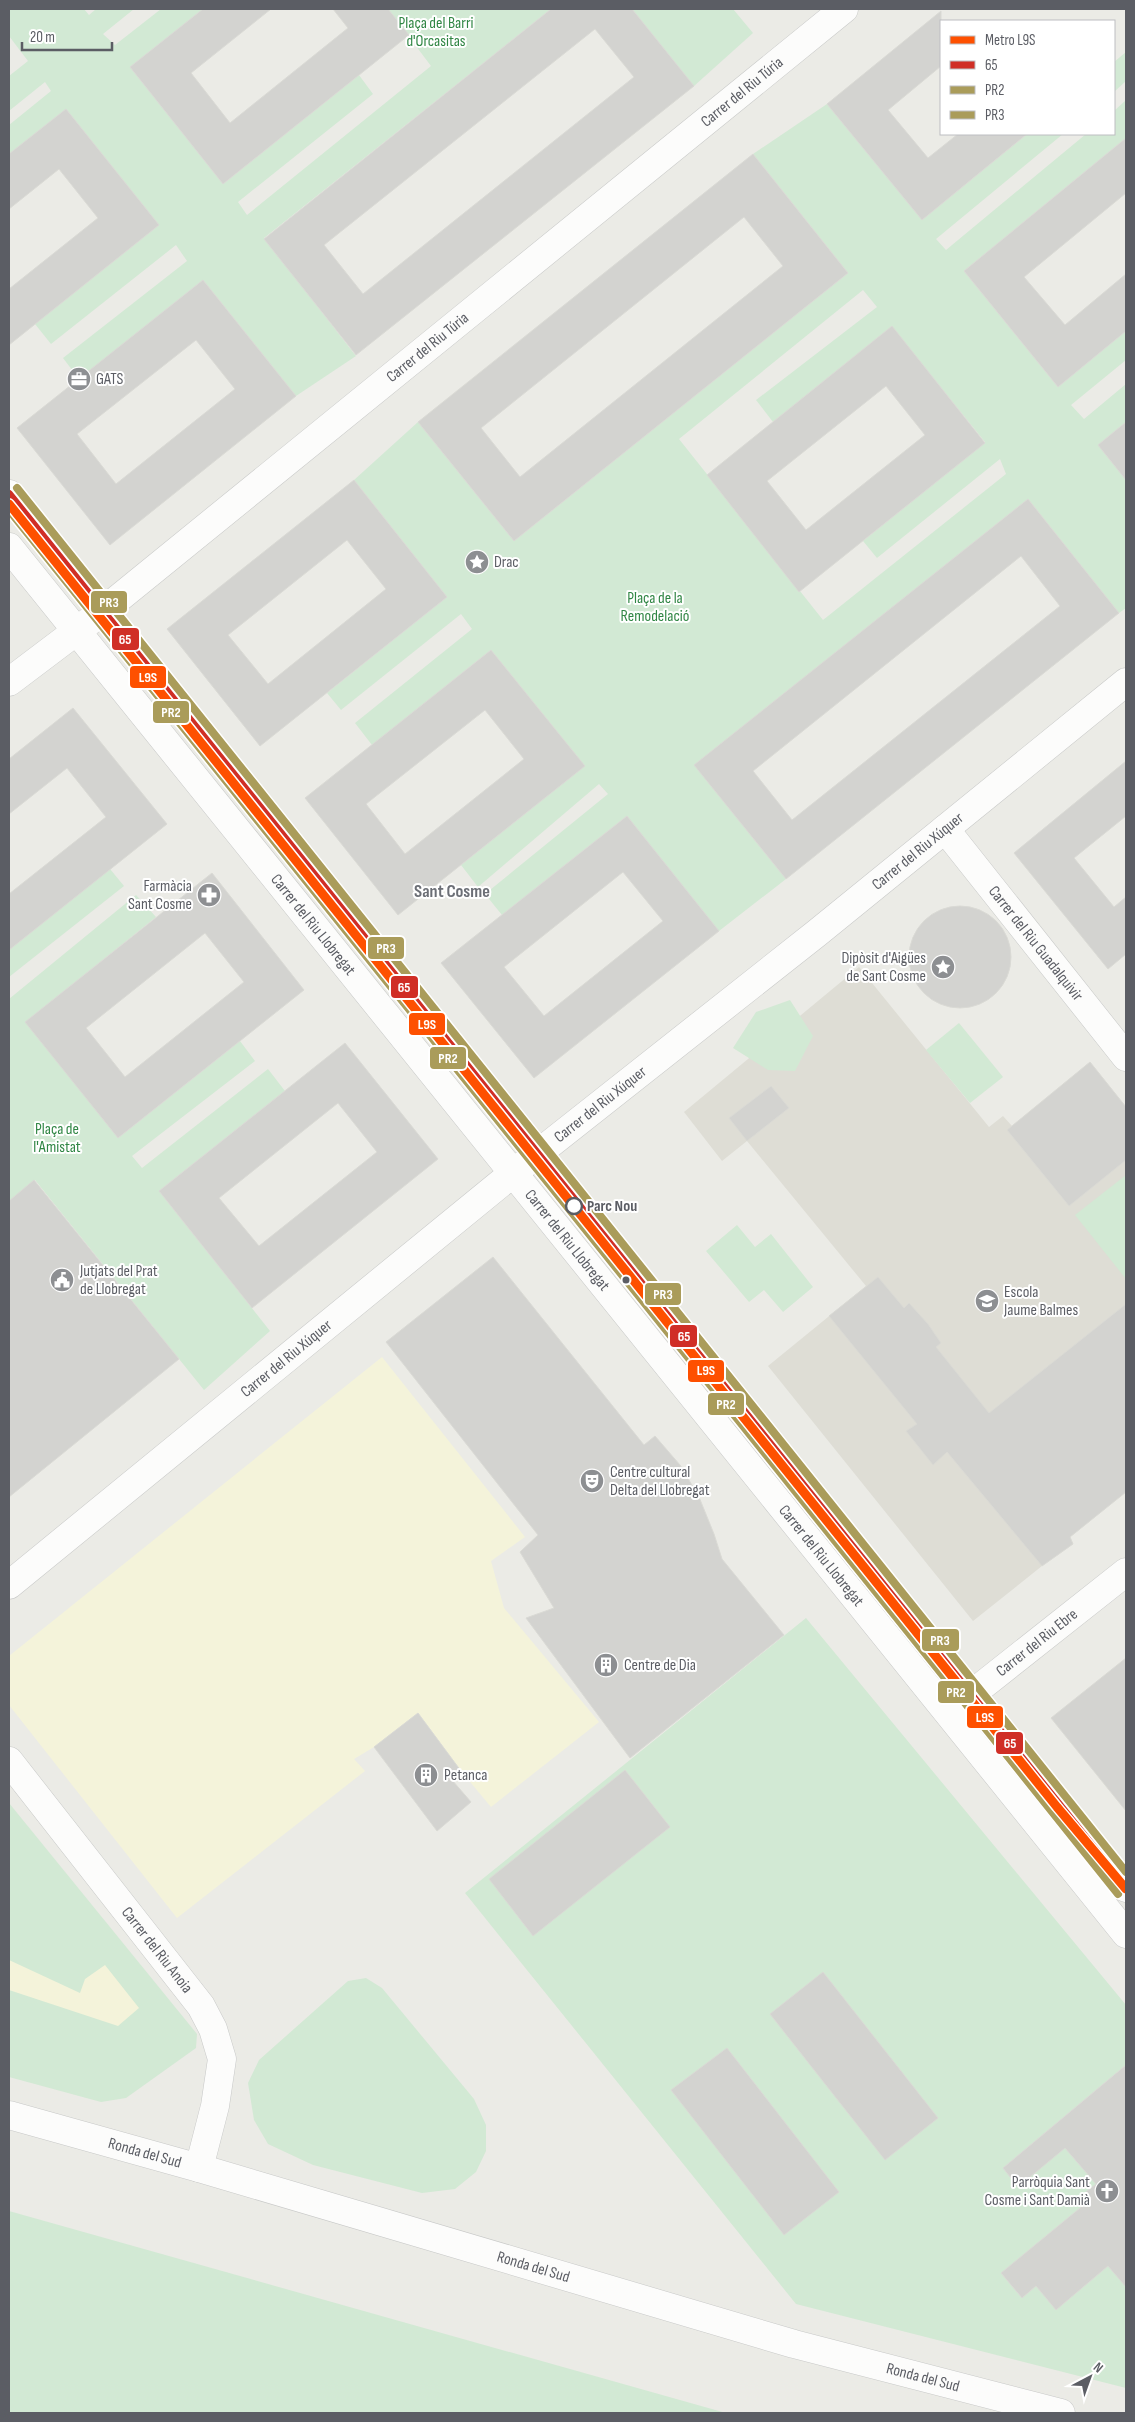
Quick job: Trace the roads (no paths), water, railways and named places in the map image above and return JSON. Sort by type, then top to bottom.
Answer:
[{"type":"street","name":"Carrer del Riu Túria","points":[[9,682],[103,611],[844,9]]},
{"type":"street","name":"Carrer del Riu Llobregat","points":[[9,494],[1126,1888]]},
{"type":"street","name":"Carrer del Riu Llobregat","points":[[9,547],[512,1174],[1126,1934]]},
{"type":"street","name":"Carrer del Riu Xúquer","points":[[9,1585],[536,1154],[946,829],[1126,682]]},
{"type":"street","name":"Carrer del Riu Guadalquivir","points":[[946,829],[1126,1057]]},
{"type":"street","name":"Carrer del Riu Ebre","points":[[948,1712],[1126,1572]]},
{"type":"street","name":"Carrer del Riu Anoia","points":[[9,1761],[201,2006],[213,2030],[222,2058],[215,2106],[199,2168]]},
{"type":"street","name":"Ronda del Sud","points":[[9,2115],[199,2168],[785,2341],[1061,2413]]},
{"type":"metro line","name":"L9S","points":[[9,504],[1057,1807],[1126,1889]]},
{"type":"place","name":"GATS","points":[[79,379]]},
{"type":"place","name":"Drac","points":[[477,562]]},
{"type":"place","name":"Farmàcia Sant Cosme","points":[[209,895]]},
{"type":"place","name":"Dipòsit d'Aigües de Sant Cosme","points":[[943,967]]},
{"type":"place","name":"Parc Nou","points":[[574,1206]]},
{"type":"place","name":"Jutjats del Prat de Llobregat","points":[[62,1280]]},
{"type":"place","name":"Escola Jaume Balmes","points":[[987,1301]]},
{"type":"place","name":"Centre cultural Delta del Llobregat","points":[[592,1481]]},
{"type":"place","name":"Centre de Dia","points":[[606,1665]]},
{"type":"place","name":"Petanca","points":[[426,1775]]},
{"type":"place","name":"Parròquia Sant Cosme i Sant Damià","points":[[1107,2191]]},
{"type":"district","name":"Sant Cosme","points":[[452,891]]},
{"type":"park label","name":"Plaça del Barri d'Orcasitas","points":[[436,32]]},
{"type":"park label","name":"Plaça de la Remodelació","points":[[655,607]]},
{"type":"park label","name":"Plaça de l'Amistat","points":[[57,1138]]}]
